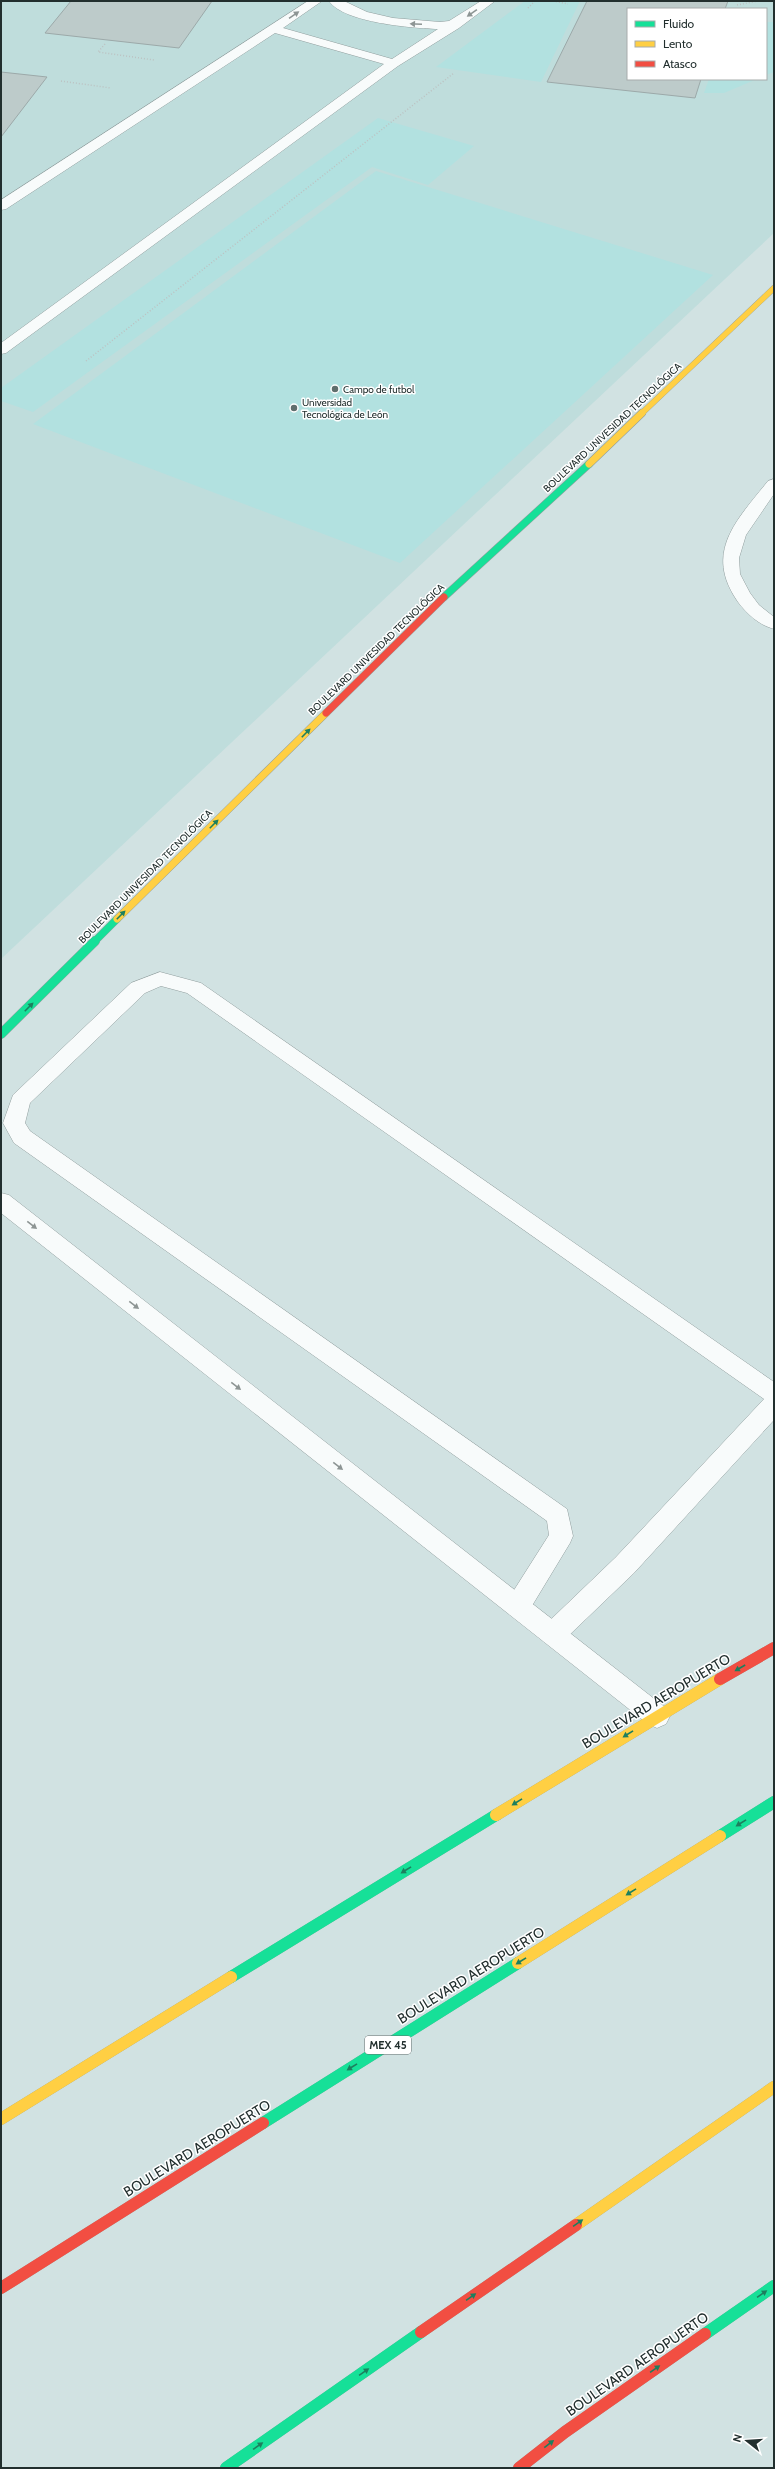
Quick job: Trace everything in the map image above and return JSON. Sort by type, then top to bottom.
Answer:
[{"type":"main road","name":"BOULEVARD UNIVESIDAD TECNOLÓGICA","points":[[1,1034],[441,600],[627,429],[774,288]]},
{"type":"main road","name":"BOULEVARD AEROPUERTO","points":[[1,2119],[657,1716],[774,1648]]},
{"type":"main road","name":"BOULEVARD AEROPUERTO","points":[[1,2288],[774,1802]]},
{"type":"main road","points":[[226,2468],[774,2087]]},
{"type":"main road","name":"BOULEVARD AEROPUERTO","points":[[519,2468],[565,2432],[774,2286]]},
{"type":"street","points":[[1,206],[316,1]]},
{"type":"street","points":[[335,1],[354,11],[390,21],[412,24],[455,25]]},
{"type":"street","points":[[1,350],[394,64],[455,25],[489,1]]},
{"type":"street","points":[[273,29],[394,64]]},
{"type":"street","points":[[774,484],[745,524],[732,550],[730,561],[731,572],[742,596],[756,614],[774,624]]},
{"type":"street","points":[[518,1606],[561,1536],[558,1516],[22,1138],[14,1123],[20,1100],[138,988],[160,979],[194,988],[774,1394]]},
{"type":"street","points":[[1,1201],[657,1716]]},
{"type":"street","points":[[553,1634],[625,1565],[774,1404]]},
{"type":"path","points":[[524,11],[535,1]]},
{"type":"path","points":[[553,1],[568,4]]},
{"type":"path","points":[[737,5],[758,1]]},
{"type":"path","points":[[105,44],[98,52],[160,61]]},
{"type":"path","points":[[86,361],[456,72]]},
{"type":"path","points":[[61,81],[116,89]]},
{"type":"shaded area","name":"Universidad Tecnológica de León","points":[[1,1],[774,1],[774,233],[1,959]]},
{"type":"shaded area","points":[[525,1],[580,1],[541,82],[436,67]]},
{"type":"shaded area","points":[[767,22],[774,22],[774,72],[767,75]]},
{"type":"shaded area","points":[[709,80],[755,80],[724,93],[704,93]]},
{"type":"shaded area","points":[[378,118],[474,146],[428,185],[372,167],[33,412],[1,401],[1,388]]},
{"type":"shaded area","name":"Campo de futbol","points":[[376,171],[713,275],[400,563],[33,424]]},
{"type":"building","points":[[71,1],[212,1],[179,48],[45,33]]},
{"type":"building","points":[[587,1],[728,1],[725,8],[627,8],[627,80],[701,80],[695,98],[547,82]]},
{"type":"building","points":[[1,72],[47,77],[1,137]]},
{"type":"traffic: fast","points":[[444,597],[589,464]]},
{"type":"traffic: fast","points":[[1,1034],[117,919]]},
{"type":"traffic: fast","points":[[720,1836],[774,1802]]},
{"type":"traffic: fast","points":[[231,1977],[496,1815]]},
{"type":"traffic: fast","points":[[263,2123],[518,1963]]},
{"type":"traffic: fast","points":[[705,2334],[774,2286]]},
{"type":"traffic: fast","points":[[226,2468],[421,2332]]},
{"type":"traffic: slow","points":[[589,464],[774,288]]},
{"type":"traffic: slow","points":[[117,919],[326,713]]},
{"type":"traffic: slow","points":[[496,1815],[720,1679]]},
{"type":"traffic: slow","points":[[518,1963],[720,1836]]},
{"type":"traffic: slow","points":[[1,2119],[231,1977]]},
{"type":"traffic: slow","points":[[576,2225],[774,2087]]},
{"type":"traffic: jam","points":[[326,713],[444,597]]},
{"type":"traffic: jam","points":[[720,1679],[774,1648]]},
{"type":"traffic: jam","points":[[1,2288],[263,2123]]},
{"type":"traffic: jam","points":[[421,2332],[576,2225]]},
{"type":"traffic: jam","points":[[519,2468],[565,2432],[705,2334]]},
{"type":"place","name":"Campo de futbol","points":[[335,389]]},
{"type":"place","name":"Universidad Tecnológica de León","points":[[294,408]]}]
